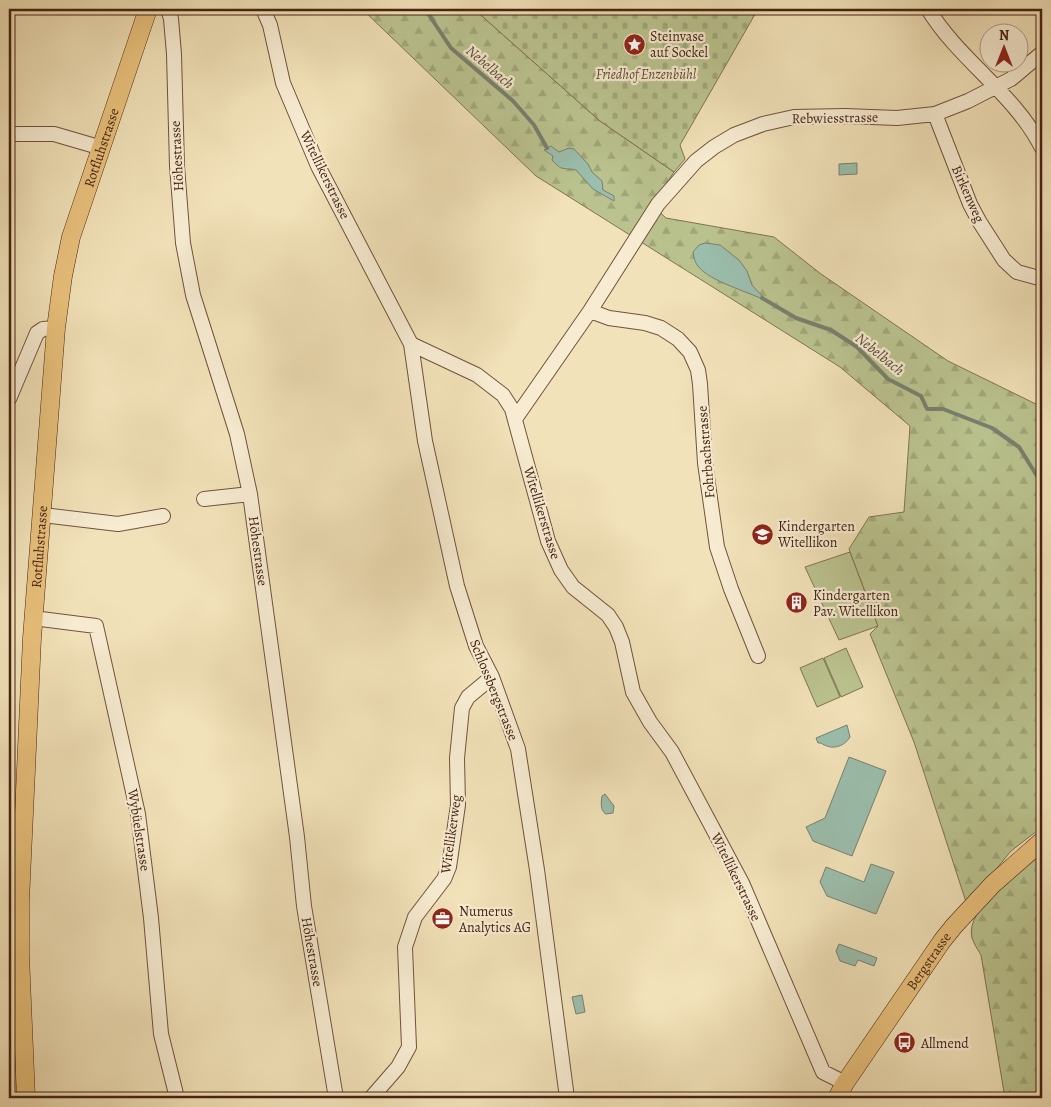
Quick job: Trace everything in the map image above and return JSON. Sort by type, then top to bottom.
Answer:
[{"type":"main road","name":"Rotfluhstrasse","points":[[26,1098],[20,955],[20,901],[33,618],[43,515],[56,328],[63,276],[71,237],[148,9]]},
{"type":"main road","name":"Bergstrasse","points":[[836,1098],[954,926],[993,884],[1042,841]]},
{"type":"street","name":"Höhestrasse","points":[[168,9],[171,19],[174,54],[177,166],[183,243],[193,295],[237,434],[250,494],[297,837],[304,906],[336,1098]]},
{"type":"street","name":"Witellikerstrasse","points":[[263,9],[270,25],[282,83],[318,166],[411,344],[477,375],[503,395],[515,419],[548,541],[561,570],[573,587],[608,615],[616,627],[622,642],[633,692],[650,722],[672,752],[742,883],[823,1072],[845,1083]]},
{"type":"street","points":[[928,9],[942,28],[1022,115],[1042,148]]},
{"type":"street","name":"Rebwiesstrasse","points":[[515,419],[590,311],[658,204],[696,161],[714,147],[734,135],[763,124],[794,117],[896,118],[935,114],[968,101],[994,86],[1011,79],[1042,53]]},
{"type":"street","name":"Birkenweg","points":[[935,114],[970,204],[979,221],[1004,260],[1017,272],[1039,278]]},
{"type":"street","points":[[9,134],[54,134],[102,148]]},
{"type":"street","name":"Fohrbachstrasse","points":[[590,311],[609,318],[645,323],[661,328],[678,339],[690,352],[698,370],[700,384],[705,463],[717,547],[731,589],[758,656]]},
{"type":"street","points":[[9,399],[37,333],[43,329],[56,328]]},
{"type":"street","name":"Schlossbergstrasse","points":[[411,344],[425,441],[457,586],[476,646],[492,677],[518,749],[537,870],[567,1098]]},
{"type":"street","points":[[204,499],[250,494]]},
{"type":"street","points":[[43,515],[118,524],[163,516]]},
{"type":"street","name":"Wybüelstrasse","points":[[33,618],[96,626],[138,814],[151,918],[161,1034],[177,1098]]},
{"type":"street","name":"Witellikerweg","points":[[370,1098],[398,1067],[410,1047],[404,947],[415,916],[444,879],[449,867],[458,806],[457,758],[462,708],[468,697],[492,677]]},
{"type":"green space","points":[[362,9],[474,9],[600,121],[674,172],[652,205],[666,218],[774,237],[821,274],[948,361],[1042,407],[1042,827],[1011,851],[967,905],[914,742],[870,634],[878,626],[849,549],[869,517],[904,512],[910,426],[840,367],[536,176]]},
{"type":"green space","name":"Friedhof Enzenbühl","points":[[474,9],[758,9],[680,145],[685,159],[674,172],[600,121]]},
{"type":"green space","points":[[850,552],[878,626],[839,640],[805,567]]},
{"type":"green space","points":[[846,648],[863,687],[841,697],[824,658]]},
{"type":"green space","points":[[823,658],[840,697],[817,707],[800,668]]},
{"type":"green space","points":[[1042,854],[1042,1098],[1005,1098],[981,955],[972,938],[972,926],[985,903],[996,891]]},
{"type":"shaded area","points":[[551,146],[559,152],[569,148],[574,149],[588,164],[592,172],[602,181],[603,190],[614,196],[614,201],[593,189],[576,170],[558,166],[552,160],[553,156],[544,150]]},
{"type":"shaded area","points":[[857,163],[857,174],[839,175],[839,164]]},
{"type":"shaded area","points":[[705,243],[720,245],[739,260],[747,271],[752,285],[763,297],[762,299],[726,284],[708,275],[701,269],[695,262],[693,252],[699,245]]},
{"type":"shaded area","points":[[847,725],[850,737],[844,744],[837,747],[829,747],[818,743],[816,738]]},
{"type":"shaded area","points":[[849,757],[886,771],[852,856],[813,841],[806,827],[825,818]]},
{"type":"shaded area","points":[[605,794],[614,806],[613,813],[606,814],[603,811],[601,806],[602,796]]},
{"type":"shaded area","points":[[871,864],[894,872],[876,914],[827,896],[820,882],[826,867],[864,882]]},
{"type":"shaded area","points":[[839,944],[877,958],[874,966],[858,960],[855,966],[840,961],[836,951]]},
{"type":"shaded area","points":[[582,995],[585,1012],[576,1014],[572,997]]},
{"type":"waterway","name":"Nebelbach","points":[[416,9],[427,12],[451,48],[513,101],[534,125],[547,148]]},
{"type":"waterway","name":"Nebelbach","points":[[762,298],[796,318],[831,330],[857,347],[888,379],[921,396],[927,409],[943,409],[992,428],[1019,447],[1042,484]]},
{"type":"place","name":"Steinvase auf Sockel","points":[[634,44]]},
{"type":"place","name":"Kindergarten Witellikon","points":[[762,534]]},
{"type":"place","name":"Kindergarten Pav. Witellikon","points":[[797,603]]},
{"type":"place","name":"Numerus Analytics AG","points":[[443,919]]},
{"type":"place","name":"Allmend","points":[[905,1043]]}]
